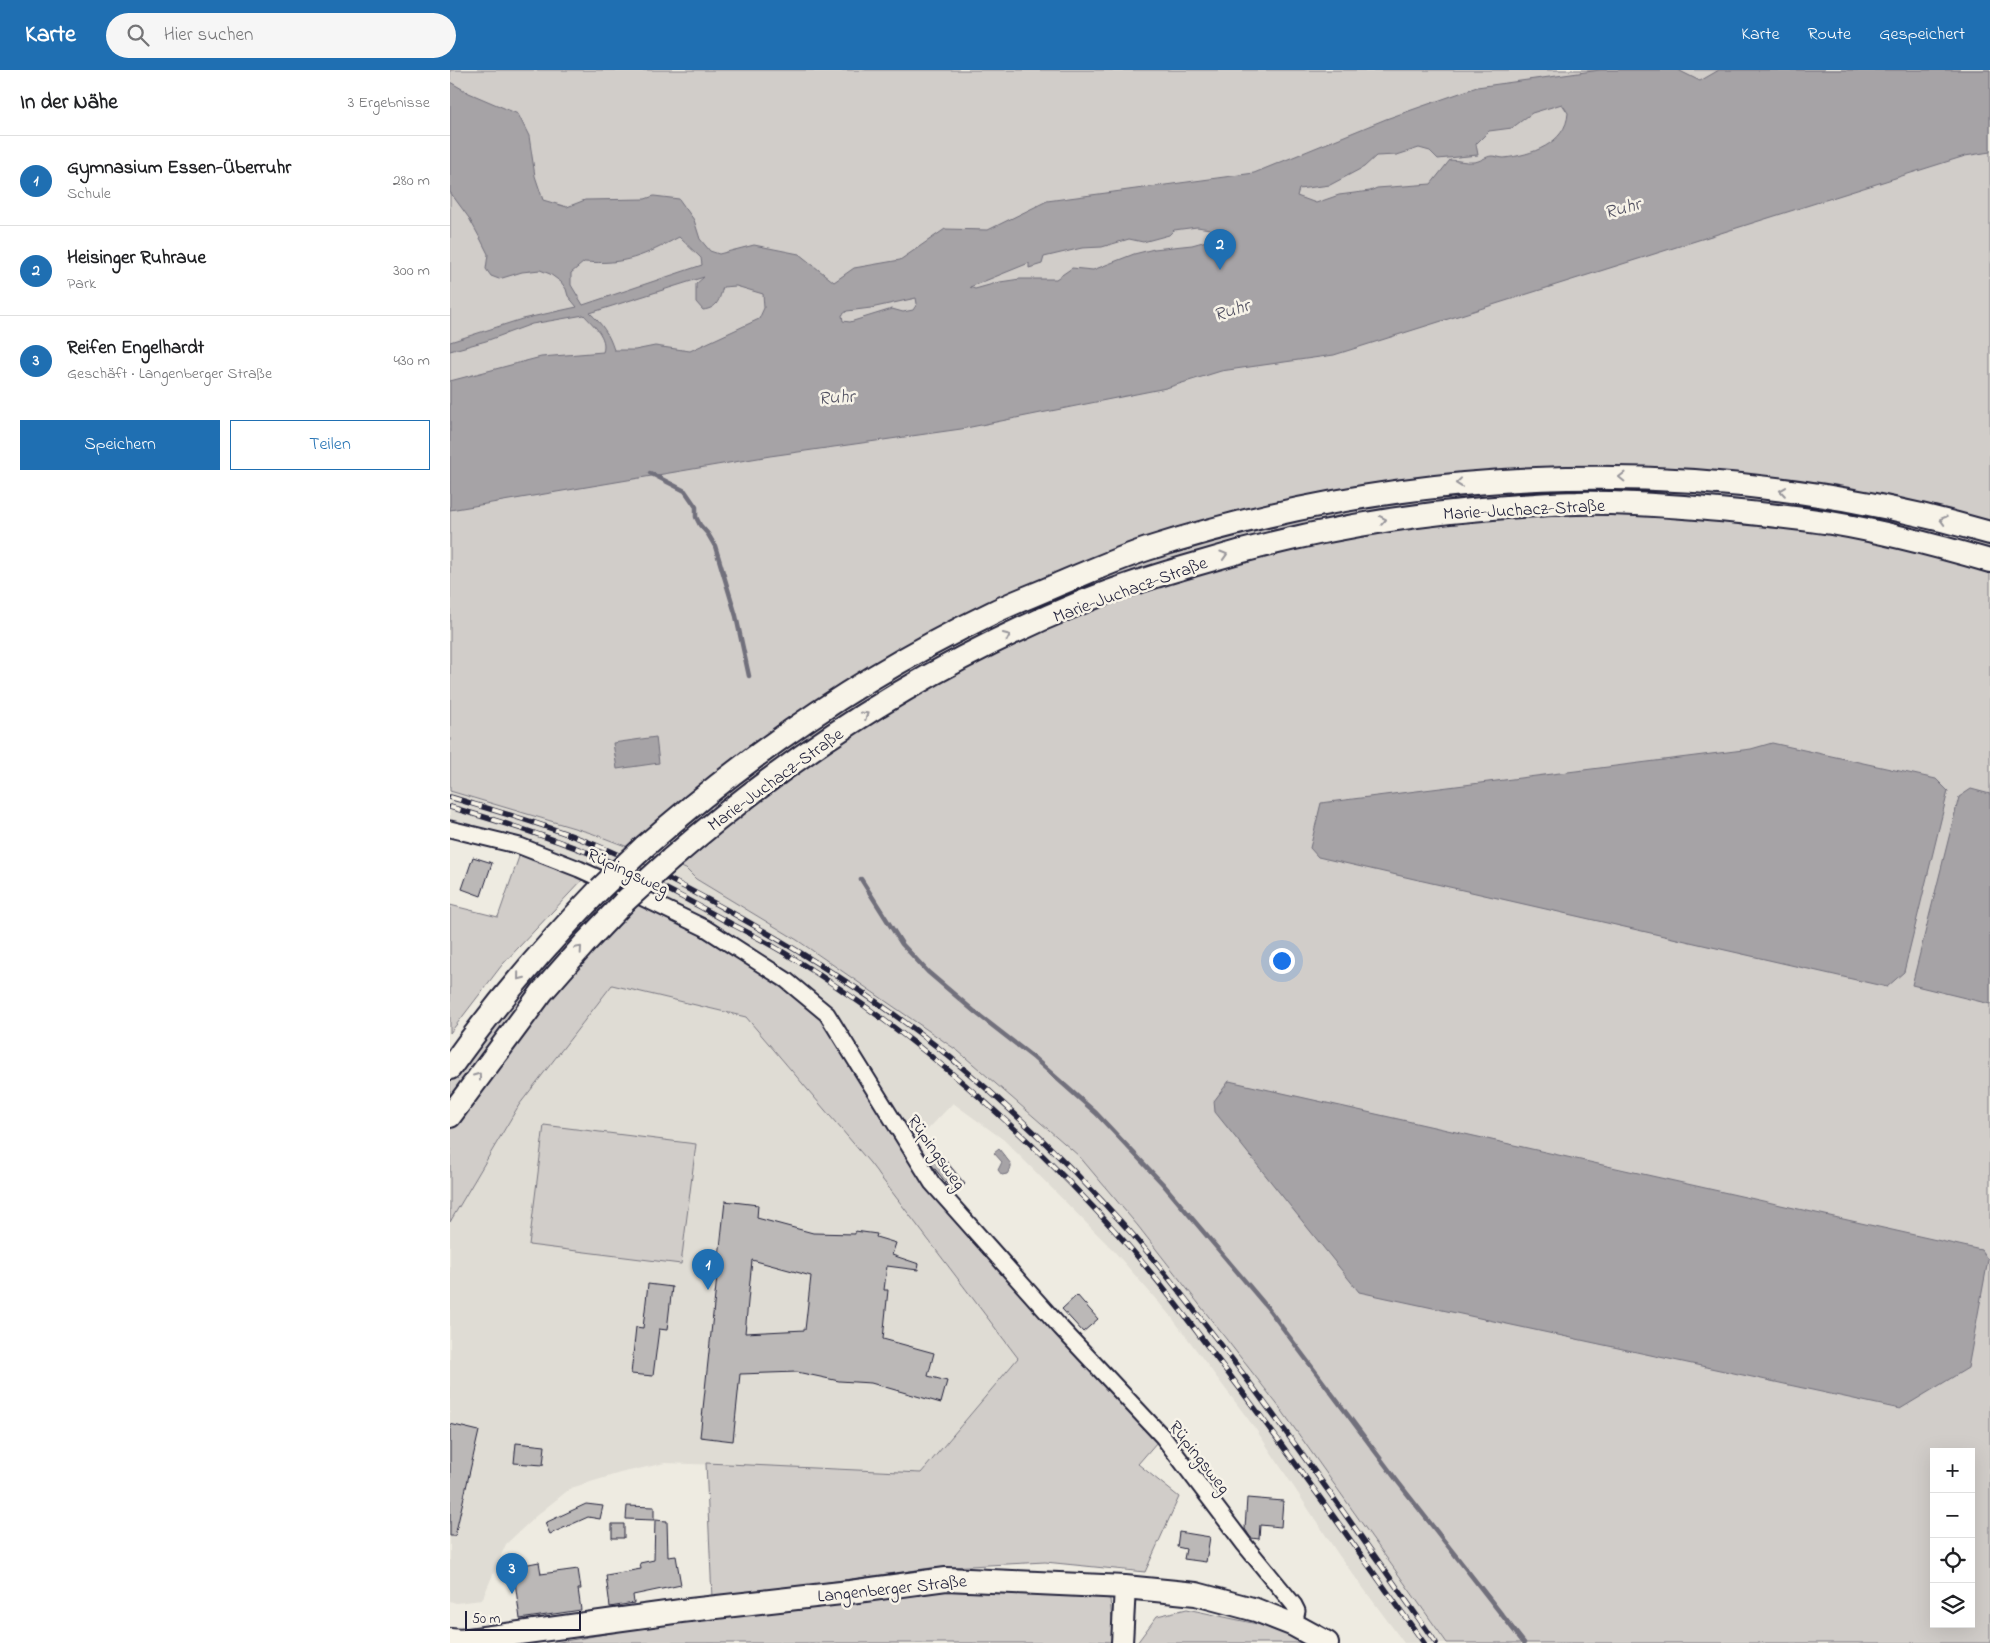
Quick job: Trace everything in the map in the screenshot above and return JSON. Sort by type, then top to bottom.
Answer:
[{"type":"main road","name":"Marie-Juchacz-Straße","points":[[450,1068],[524,971],[600,889],[687,809],[737,769],[815,714],[908,657],[993,612],[1143,550],[1227,526],[1302,508],[1385,492],[1462,483],[1593,477],[1665,478],[1832,497],[1926,515],[1990,533]]},
{"type":"main road","name":"Marie-Juchacz-Straße","points":[[450,1116],[542,992],[586,942],[625,901],[712,824],[762,784],[833,735],[922,679],[995,642],[1085,601],[1159,575],[1309,533],[1392,518],[1476,509],[1577,503],[1641,505],[1757,513],[1832,523],[1919,541],[1990,561]]},
{"type":"main road","name":"Langenberger Straße","points":[[450,1640],[461,1641],[681,1611],[946,1579],[1125,1587],[1196,1594],[1256,1610],[1294,1625],[1327,1643]]},
{"type":"street","name":"Rüpingsweg","points":[[450,829],[520,846],[579,868],[705,928],[786,980],[827,1014],[932,1183],[1061,1328],[1163,1438],[1244,1544],[1294,1605],[1297,1611],[1294,1625]]},
{"type":"street","points":[[1122,1643],[1125,1587]]},
{"type":"shaded area","points":[[450,70],[1990,70],[1990,1643],[1447,1643],[1280,1408],[1138,1226],[1079,1156],[958,1051],[797,940],[696,879],[686,869],[591,833],[450,791]]},
{"type":"shaded area","points":[[450,791],[591,833],[686,869],[696,879],[797,940],[958,1051],[1079,1156],[1138,1226],[1280,1408],[1447,1643],[1404,1643],[1338,1554],[1257,1431],[1173,1319],[1114,1251],[1004,1140],[953,1103],[914,1144],[707,926],[450,824]]},
{"type":"shaded area","points":[[521,851],[585,877],[502,965],[450,1033],[450,905],[498,917]]},
{"type":"shaded area","points":[[608,894],[619,896],[450,1100],[450,1082],[525,985]]},
{"type":"shaded area","points":[[639,899],[704,931],[784,982],[823,1016],[867,1089],[1055,1329],[1157,1442],[1138,1464],[1179,1497],[1145,1572],[1045,1562],[931,1568],[712,1598],[706,1463],[921,1473],[1018,1358],[870,1163],[746,1017],[612,985],[519,1105],[450,1222],[450,1121],[497,1056]]},
{"type":"shaded area","points":[[612,985],[746,1017],[870,1163],[1018,1358],[921,1473],[665,1463],[620,1473],[571,1488],[537,1515],[506,1544],[482,1600],[456,1603],[450,1601],[450,1222],[519,1105]]},
{"type":"shaded area","points":[[544,1125],[696,1144],[681,1264],[529,1245]]},
{"type":"shaded area","points":[[1019,1586],[1110,1599],[1114,1642],[554,1643],[691,1619],[847,1597]]},
{"type":"shaded area","points":[[1187,1609],[1285,1630],[1304,1643],[1137,1643],[1157,1616]]},
{"type":"water","name":"Ruhr","points":[[1600,70],[1678,70],[1700,81],[1719,70],[1990,70],[1990,152],[1965,156],[1334,355],[1221,371],[1166,388],[961,429],[770,456],[450,510],[450,381],[541,357],[603,352],[604,347],[602,336],[584,315],[532,324],[486,341],[450,351],[450,342],[522,319],[577,307],[568,296],[561,282],[550,274],[540,270],[522,272],[499,279],[491,276],[486,269],[488,254],[469,218],[450,192],[450,82],[469,93],[518,114],[529,136],[535,176],[543,200],[567,207],[585,200],[645,199],[654,196],[679,199],[694,220],[700,239],[710,251],[719,254],[754,245],[799,254],[834,282],[854,268],[900,260],[945,229],[988,230],[1047,201],[1254,173],[1386,119],[1477,87]],"holes":[[[1562,104],[1568,113],[1566,124],[1561,133],[1554,140],[1536,151],[1504,158],[1490,156],[1476,162],[1450,160],[1431,184],[1377,188],[1370,191],[1339,195],[1316,203],[1297,196],[1299,189],[1330,185],[1364,167],[1376,156],[1397,155],[1419,148],[1430,151],[1438,159],[1478,155],[1476,144],[1489,131],[1512,128],[1532,113]],[[1197,227],[1210,229],[1210,240],[1192,245],[1154,249],[1134,254],[1093,270],[1072,268],[1056,279],[1020,279],[975,289],[970,287],[1029,263],[1029,268],[1042,264],[1044,257],[1082,248],[1102,247],[1129,239],[1143,242],[1169,235],[1174,230]],[[679,237],[701,258],[702,265],[583,305],[571,285],[571,273],[584,262],[611,262],[634,258]],[[704,277],[696,284],[696,302],[703,310],[715,305],[723,287],[736,286],[763,294],[764,308],[759,319],[690,351],[655,346],[635,350],[614,350],[602,325],[590,313]],[[916,298],[917,304],[913,310],[903,312],[892,309],[850,322],[843,321],[842,315],[847,311]]]},
{"type":"water","points":[[656,737],[659,763],[617,769],[613,743]]},
{"type":"water","points":[[1772,743],[1936,779],[1948,791],[1904,972],[1887,987],[1318,857],[1310,848],[1321,803],[1751,749]]},
{"type":"water","points":[[1971,789],[1990,794],[1990,1004],[1912,985],[1959,797]]},
{"type":"water","points":[[1229,1081],[1981,1250],[1988,1260],[1968,1368],[1900,1409],[1359,1292],[1215,1112],[1214,1101]]},
{"type":"water","points":[[999,1149],[1011,1164],[1007,1174],[1002,1175],[998,1170],[1002,1162],[994,1153]]},
{"type":"building","points":[[473,857],[492,863],[481,896],[462,889]]},
{"type":"building","points":[[942,1156],[965,1184],[954,1193],[931,1164]]},
{"type":"building","points":[[725,1201],[758,1205],[757,1218],[813,1233],[855,1234],[855,1231],[877,1234],[876,1237],[896,1243],[892,1255],[919,1264],[918,1270],[887,1266],[884,1290],[888,1290],[883,1339],[934,1353],[928,1376],[947,1381],[941,1403],[871,1383],[839,1381],[797,1372],[740,1374],[733,1441],[700,1437]],"holes":[[[752,1260],[811,1276],[805,1330],[745,1333]]]},
{"type":"building","points":[[648,1284],[672,1287],[667,1330],[659,1329],[653,1376],[631,1374],[636,1327],[643,1328]]},
{"type":"building","points":[[1077,1295],[1098,1319],[1083,1332],[1062,1309]]},
{"type":"building","points":[[450,1424],[479,1431],[455,1536],[450,1536]]},
{"type":"building","points":[[516,1443],[545,1446],[543,1465],[514,1463]]},
{"type":"building","points":[[1247,1498],[1283,1501],[1281,1527],[1260,1525],[1259,1539],[1251,1538],[1245,1529]]},
{"type":"building","points":[[586,1504],[603,1506],[600,1519],[588,1517],[550,1534],[545,1523]]},
{"type":"building","points":[[627,1506],[654,1507],[654,1520],[626,1519]]},
{"type":"building","points":[[655,1520],[667,1521],[668,1557],[676,1556],[681,1585],[633,1595],[634,1603],[610,1607],[606,1575],[641,1569],[640,1563],[654,1560]]},
{"type":"building","points":[[612,1524],[624,1524],[624,1538],[612,1538]]},
{"type":"building","points":[[1179,1532],[1210,1537],[1206,1562],[1184,1559],[1186,1549],[1177,1547]]},
{"type":"building","points":[[539,1562],[541,1574],[578,1569],[581,1589],[578,1589],[581,1610],[520,1619],[513,1567]]},
{"type":"waterway","points":[[650,473],[685,491],[696,507],[696,517],[715,546],[736,616],[749,676]]},
{"type":"waterway","points":[[861,879],[902,944],[928,972],[1034,1058],[1096,1113],[1163,1184],[1267,1307],[1398,1482],[1524,1643]]},
{"type":"railway","points":[[450,797],[530,821],[578,838],[637,863],[696,893],[846,981],[899,1018],[951,1058],[1022,1121],[1068,1166],[1157,1263],[1279,1422],[1436,1643]]},
{"type":"railway","points":[[450,807],[529,831],[614,863],[688,900],[788,955],[834,985],[923,1050],[1008,1122],[1087,1200],[1150,1271],[1274,1434],[1424,1643]]},
{"type":"place","name":"Heisinger Ruhraue","points":[[1220,270]]},
{"type":"place","name":"Gymnasium Essen-Überruhr","points":[[708,1290]]},
{"type":"place","name":"Reifen Engelhardt","points":[[512,1594]]}]
